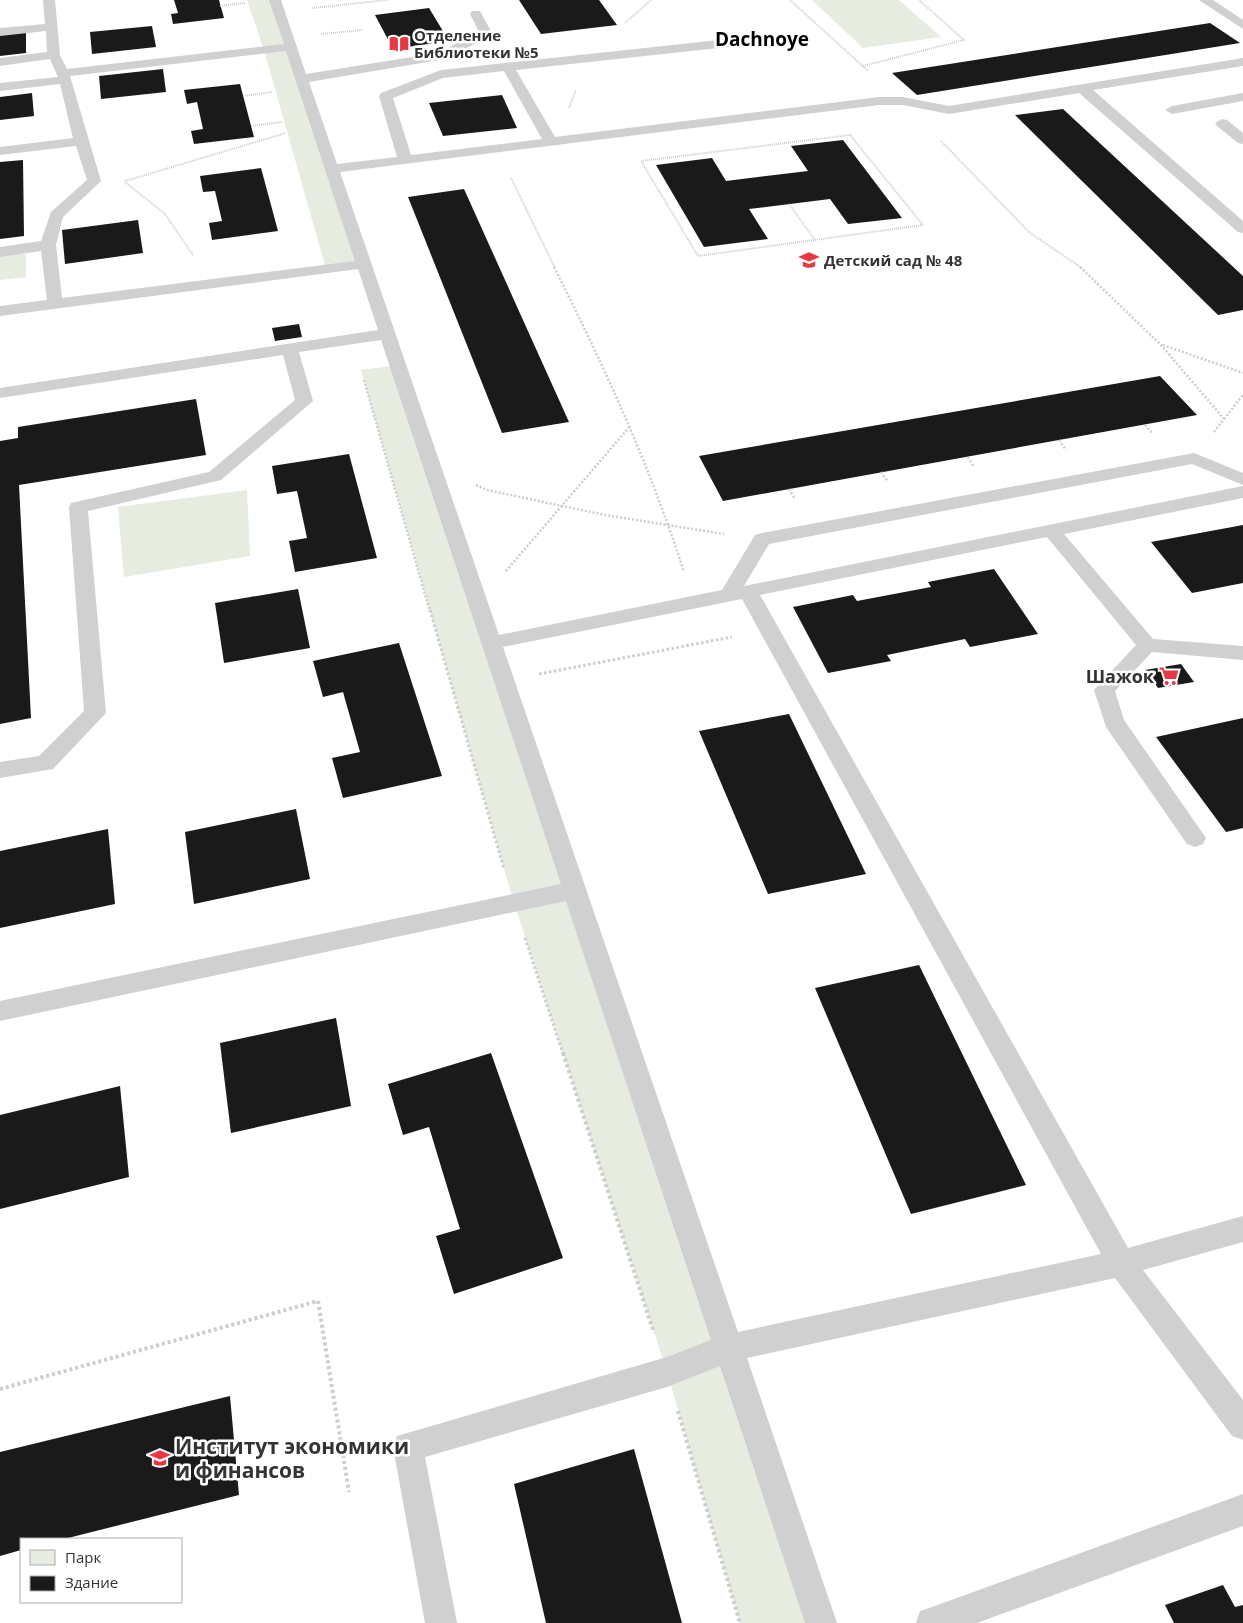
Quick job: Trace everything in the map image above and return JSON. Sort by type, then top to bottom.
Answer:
[{"type":"lane","points":[[49,0],[54,56],[64,76],[81,141],[94,181],[56,215],[48,246],[55,304]]},
{"type":"lane","points":[[1205,0],[1243,25]]},
{"type":"lane","points":[[277,6],[821,1623]]},
{"type":"lane","points":[[301,78],[440,56],[486,33],[476,14]]},
{"type":"lane","points":[[0,32],[52,27]]},
{"type":"lane","points":[[0,87],[64,76],[264,50],[289,42]]},
{"type":"lane","points":[[405,159],[386,96],[441,74],[737,42]]},
{"type":"lane","points":[[0,62],[54,56]]},
{"type":"lane","points":[[332,168],[879,101],[903,101],[949,110],[1243,62]]},
{"type":"lane","points":[[508,67],[550,141]]},
{"type":"lane","points":[[1082,88],[1243,229]]},
{"type":"lane","points":[[1172,110],[1242,98]]},
{"type":"lane","points":[[1222,124],[1243,140]]},
{"type":"lane","points":[[0,151],[81,141]]},
{"type":"lane","points":[[0,252],[48,246]]},
{"type":"lane","points":[[0,311],[364,264]]},
{"type":"lane","points":[[0,394],[387,334]]},
{"type":"lane","points":[[0,770],[45,763],[95,713],[78,507],[216,476],[304,401],[290,349]]},
{"type":"lane","points":[[739,593],[762,539],[1194,458],[1243,480]]},
{"type":"lane","points":[[491,643],[1243,492]]},
{"type":"lane","points":[[1052,531],[1147,645],[1243,653]]},
{"type":"lane","points":[[739,593],[1121,1263],[1243,1425]]},
{"type":"lane","points":[[1147,645],[1104,690],[1114,722],[1195,838]]},
{"type":"lane","points":[[0,1011],[575,890]]},
{"type":"lane","points":[[441,1623],[408,1447],[667,1372],[729,1348],[1121,1263],[1243,1229]]},
{"type":"lane","points":[[932,1623],[1243,1510]]},
{"type":"path","points":[[247,0],[264,50]]},
{"type":"path","points":[[277,6],[388,0]]},
{"type":"path","points":[[790,0],[903,101],[1030,233],[1084,269],[1161,345],[1224,419]]},
{"type":"path","points":[[863,66],[964,40],[919,0]]},
{"type":"path","points":[[289,42],[363,30]]},
{"type":"path","points":[[282,114],[290,142]]},
{"type":"path","points":[[196,260],[165,214],[124,182],[288,132]]},
{"type":"path","points":[[850,135],[923,225],[815,240],[698,256],[641,160],[850,135]]},
{"type":"path","points":[[510,177],[631,425],[670,527],[686,580]]},
{"type":"path","points":[[789,204],[815,240]]},
{"type":"path","points":[[352,339],[514,903],[667,1372],[740,1623]]},
{"type":"path","points":[[1161,345],[1243,373]]},
{"type":"path","points":[[1194,458],[1243,395]]},
{"type":"path","points":[[504,573],[631,425]]},
{"type":"path","points":[[432,466],[487,490],[561,508],[670,527],[762,539]]},
{"type":"path","points":[[0,1389],[318,1301],[349,1492]]},
{"type":"green space","points":[[247,0],[275,0],[364,264],[326,269],[264,50]]},
{"type":"green space","points":[[812,0],[899,0],[941,37],[863,48]]},
{"type":"green space","points":[[20,253],[26,255],[26,277],[0,280],[0,256]]},
{"type":"green space","points":[[398,365],[821,1623],[740,1623],[667,1372],[514,903],[361,370]]},
{"type":"green space","points":[[247,490],[250,556],[124,577],[118,507]]},
{"type":"building","points":[[174,0],[219,0],[224,18],[173,24],[171,14],[178,13]]},
{"type":"building","points":[[519,0],[599,0],[617,25],[541,34]]},
{"type":"building","points":[[429,8],[449,41],[393,49],[375,15]]},
{"type":"building","points":[[1210,23],[1240,43],[917,95],[892,73]]},
{"type":"building","points":[[152,26],[156,47],[92,54],[90,32]]},
{"type":"building","points":[[26,32],[26,53],[0,56],[0,35]]},
{"type":"building","points":[[163,69],[166,92],[101,99],[99,76]]},
{"type":"building","points":[[240,84],[254,137],[194,144],[191,131],[203,129],[197,102],[187,104],[184,90]]},
{"type":"building","points":[[32,93],[34,116],[0,120],[0,97]]},
{"type":"building","points":[[502,95],[517,128],[443,136],[429,103]]},
{"type":"building","points":[[1063,109],[1243,276],[1243,310],[1218,315],[1015,115]]},
{"type":"building","points":[[843,140],[902,218],[848,224],[830,199],[749,209],[768,239],[704,247],[656,165],[712,158],[726,181],[808,171],[791,146]]},
{"type":"building","points":[[23,160],[24,236],[0,239],[0,162]]},
{"type":"building","points":[[261,168],[278,231],[212,240],[209,223],[222,221],[215,191],[203,192],[200,176]]},
{"type":"building","points":[[464,189],[569,422],[502,433],[408,197]]},
{"type":"building","points":[[138,220],[143,253],[65,264],[62,230]]},
{"type":"building","points":[[299,324],[302,337],[275,341],[272,328]]},
{"type":"building","points":[[1160,376],[1197,415],[723,501],[699,456]]},
{"type":"building","points":[[196,399],[206,455],[19,485],[31,718],[0,724],[0,441],[18,438],[18,427]]},
{"type":"building","points":[[349,454],[377,558],[295,572],[289,541],[307,538],[297,491],[277,494],[272,466]]},
{"type":"building","points":[[1243,525],[1243,583],[1192,593],[1151,542]]},
{"type":"building","points":[[994,569],[1038,634],[970,647],[965,639],[887,655],[891,661],[828,673],[793,607],[853,595],[857,601],[931,587],[928,582]]},
{"type":"building","points":[[298,589],[310,648],[224,663],[215,603]]},
{"type":"building","points":[[399,643],[442,776],[343,798],[332,758],[360,752],[343,692],[323,697],[313,661]]},
{"type":"building","name":"Шажок","points":[[1181,664],[1194,682],[1158,688],[1145,670]]},
{"type":"building","points":[[789,714],[866,874],[768,894],[699,731]]},
{"type":"building","points":[[1243,718],[1243,828],[1226,832],[1156,737]]},
{"type":"building","points":[[296,809],[310,879],[194,904],[185,832]]},
{"type":"building","points":[[108,829],[115,904],[0,928],[0,851]]},
{"type":"building","points":[[919,965],[1026,1185],[911,1214],[815,988]]},
{"type":"building","points":[[336,1018],[351,1106],[231,1133],[220,1043]]},
{"type":"building","points":[[491,1053],[563,1258],[454,1294],[436,1236],[460,1229],[429,1127],[403,1135],[388,1084]]},
{"type":"building","points":[[120,1086],[129,1177],[0,1209],[0,1115]]},
{"type":"building","points":[[230,1396],[239,1495],[68,1538],[20,1538],[20,1550],[0,1556],[0,1452]]},
{"type":"building","points":[[634,1449],[682,1623],[546,1623],[514,1484]]},
{"type":"building","points":[[1223,1585],[1235,1607],[1243,1605],[1243,1623],[1174,1623],[1165,1605]]},
{"type":"place","name":"Отделение Библиотеки №5","points":[[399,44]]},
{"type":"place","name":"Детский сад № 48","points":[[809,260]]},
{"type":"place","name":"Шажок","points":[[1169,676]]},
{"type":"place","name":"Институт экономики и финансов","points":[[160,1458]]},
{"type":"district","name":"Dachnoye","points":[[762,39]]}]
